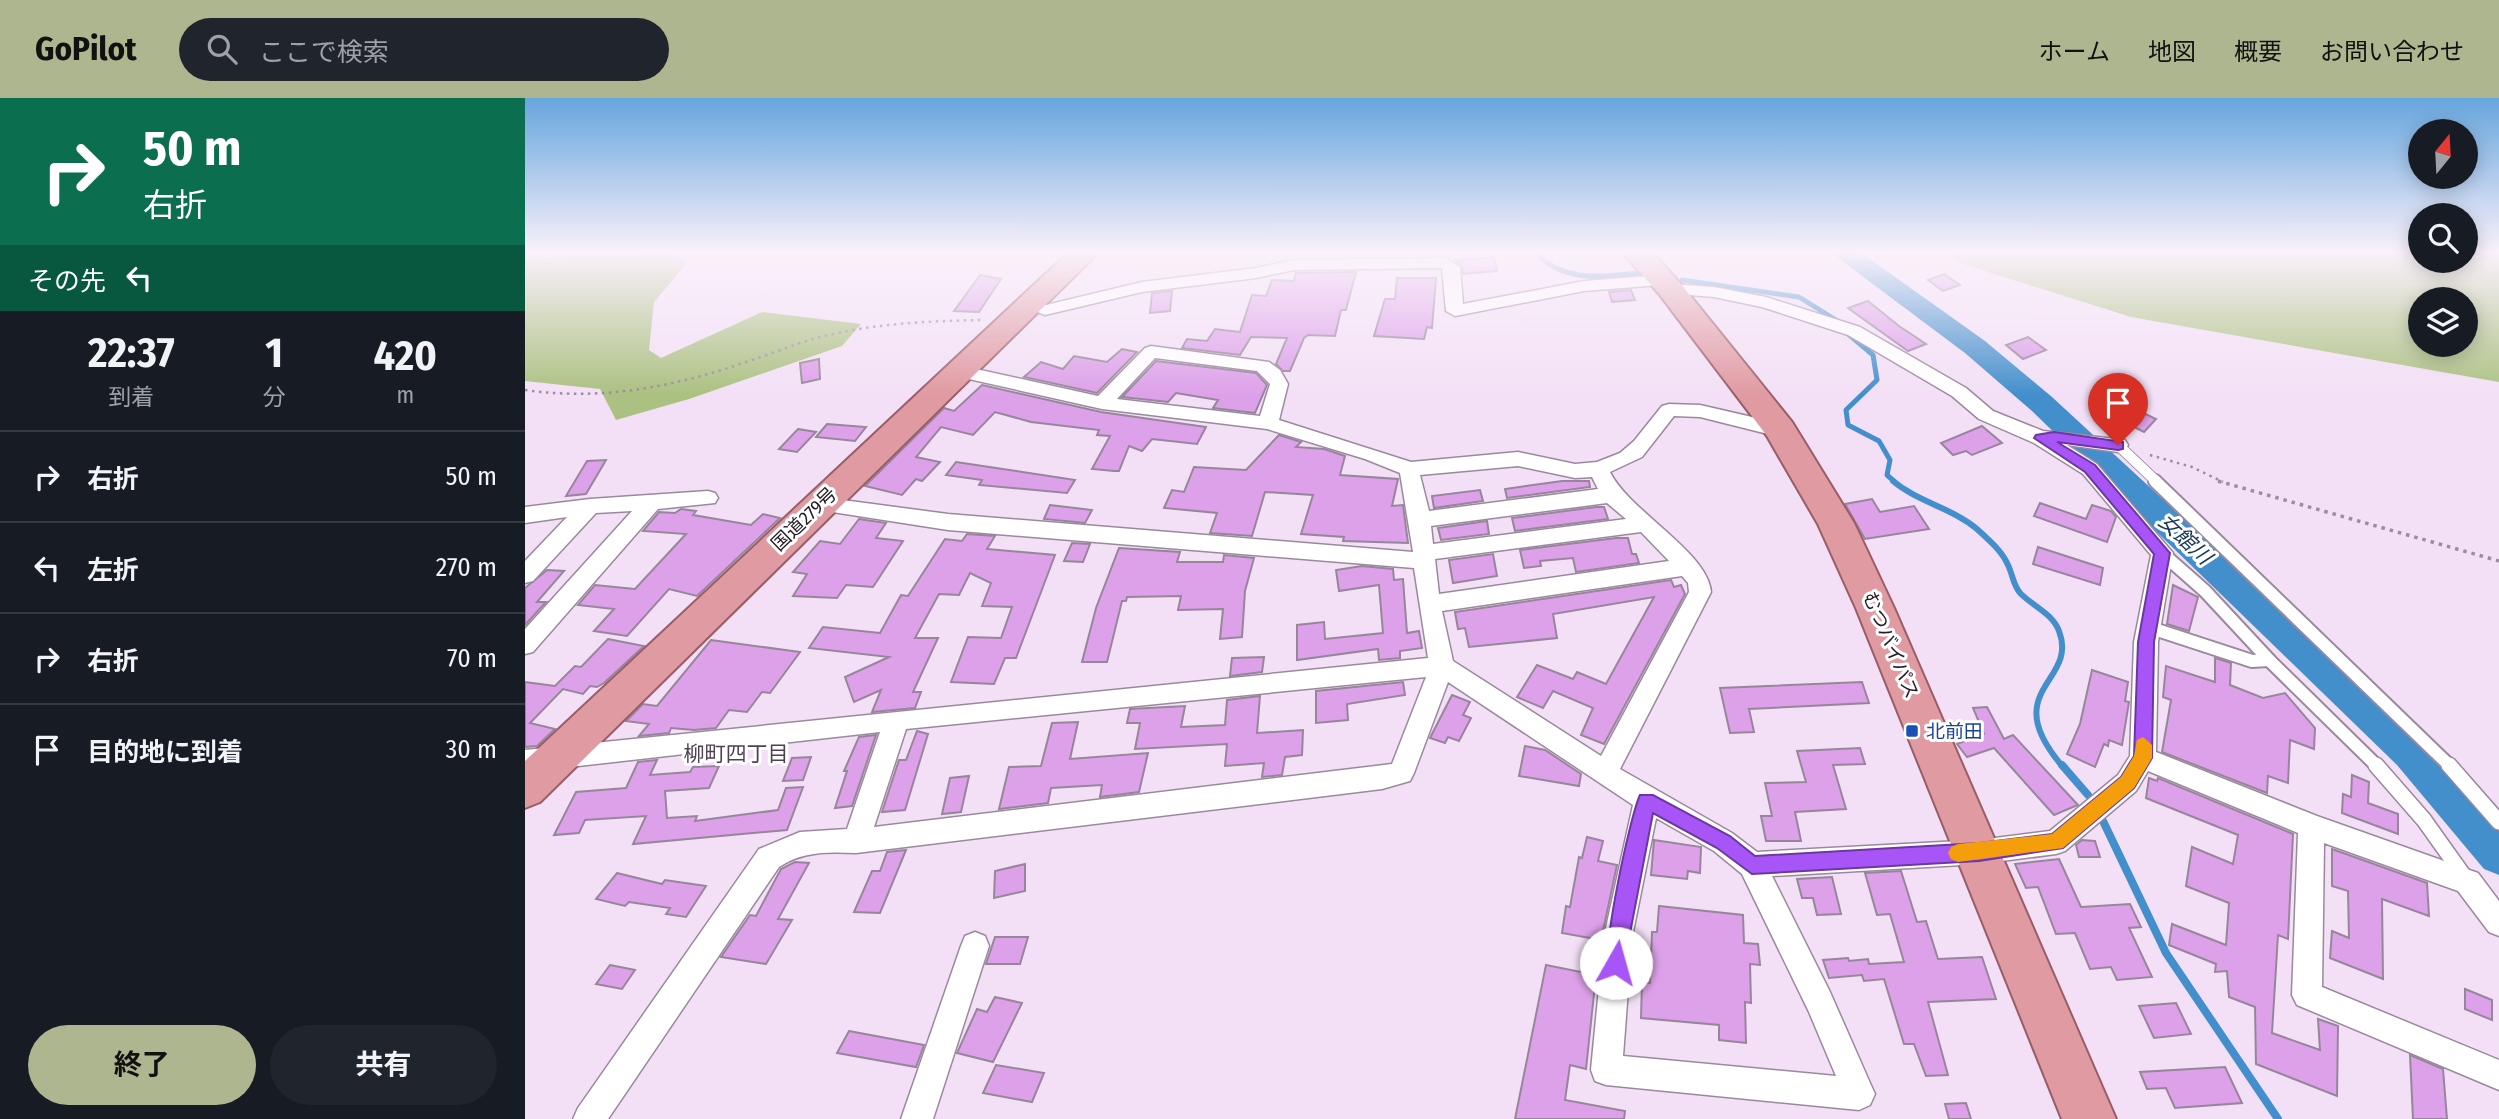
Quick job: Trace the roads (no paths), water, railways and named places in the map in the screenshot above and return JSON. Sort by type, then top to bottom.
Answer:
[{"type":"highway","name":"国道279号","points":[[525,789],[541,760],[820,504],[1036,300]]},
{"type":"highway","name":"むつバイパス","points":[[1676,300],[1780,430],[1836,523],[1979,852],[2089,1119]]},
{"type":"street","points":[[1022,313],[1089,300]]},
{"type":"street","points":[[1454,300],[1455,311],[1514,300]]},
{"type":"street","points":[[1752,865],[1979,852],[2056,842],[2127,783],[2143,758],[2148,627],[2162,553],[2090,469],[2047,438],[1986,415],[1959,392],[1854,331],[1754,300]]},
{"type":"street","points":[[1102,403],[1151,352],[1262,366],[1273,374],[1279,384],[1268,423]]},
{"type":"street","points":[[958,371],[1102,403],[1268,423],[1409,468],[1518,458],[1575,471],[1598,469],[1621,463],[1638,452],[1669,410],[1700,411],[1780,430]]},
{"type":"street","points":[[2047,438],[2112,444]]},
{"type":"street","points":[[589,1119],[769,858],[785,846],[823,840],[856,841],[1382,778],[1401,773],[1442,666],[1429,604],[1420,520],[1409,468]]},
{"type":"street","points":[[1598,469],[1611,495],[1646,524],[1699,580],[1700,592],[1605,773]]},
{"type":"street","points":[[1420,520],[1611,495]]},
{"type":"street","points":[[525,515],[590,506],[708,498]]},
{"type":"street","points":[[525,645],[651,503]]},
{"type":"street","points":[[820,504],[948,522],[1423,557],[1646,524]]},
{"type":"street","points":[[525,575],[590,506]]},
{"type":"street","points":[[1429,604],[1687,567]]},
{"type":"street","points":[[541,760],[897,719],[1442,666],[1647,800],[1723,842],[1752,865],[1820,1002],[1859,1094],[1607,1070],[1618,937],[1647,800]]},
{"type":"street","points":[[856,841],[897,719]]},
{"type":"street","points":[[2143,758],[2311,826],[2468,882],[2499,923]]},
{"type":"street","points":[[2311,826],[2307,995],[2499,1075]]},
{"type":"street","points":[[917,1119],[975,946]]},
{"type":"lane","points":[[2112,444],[2442,758],[2499,822]]},
{"type":"lane","points":[[2162,553],[2191,575],[2269,660],[2351,739],[2447,848],[2468,882]]},
{"type":"lane","points":[[2148,627],[2252,661],[2269,660]]},
{"type":"waterway","points":[[1803,300],[1836,320]]},
{"type":"waterway","name":"女館川","points":[[1909,300],[1975,347],[2042,404],[2411,753],[2499,856]]},
{"type":"waterway","points":[[1847,333],[1873,355],[1877,380],[1846,410],[1848,425],[1879,441],[1890,460],[1887,475],[1895,482]]},
{"type":"waterway","points":[[1893,481],[1977,529],[2002,555],[2018,591],[2048,615],[2056,625],[2062,649],[2059,663],[2038,703],[2037,720],[2044,741],[2063,767]]},
{"type":"waterway","points":[[2062,765],[2088,795]]},
{"type":"waterway","points":[[2103,821],[2166,953],[2278,1119]]},
{"type":"place","name":"北前田","points":[[1912,731]]},
{"type":"district","name":"柳町四丁目","points":[[736,754]]}]
